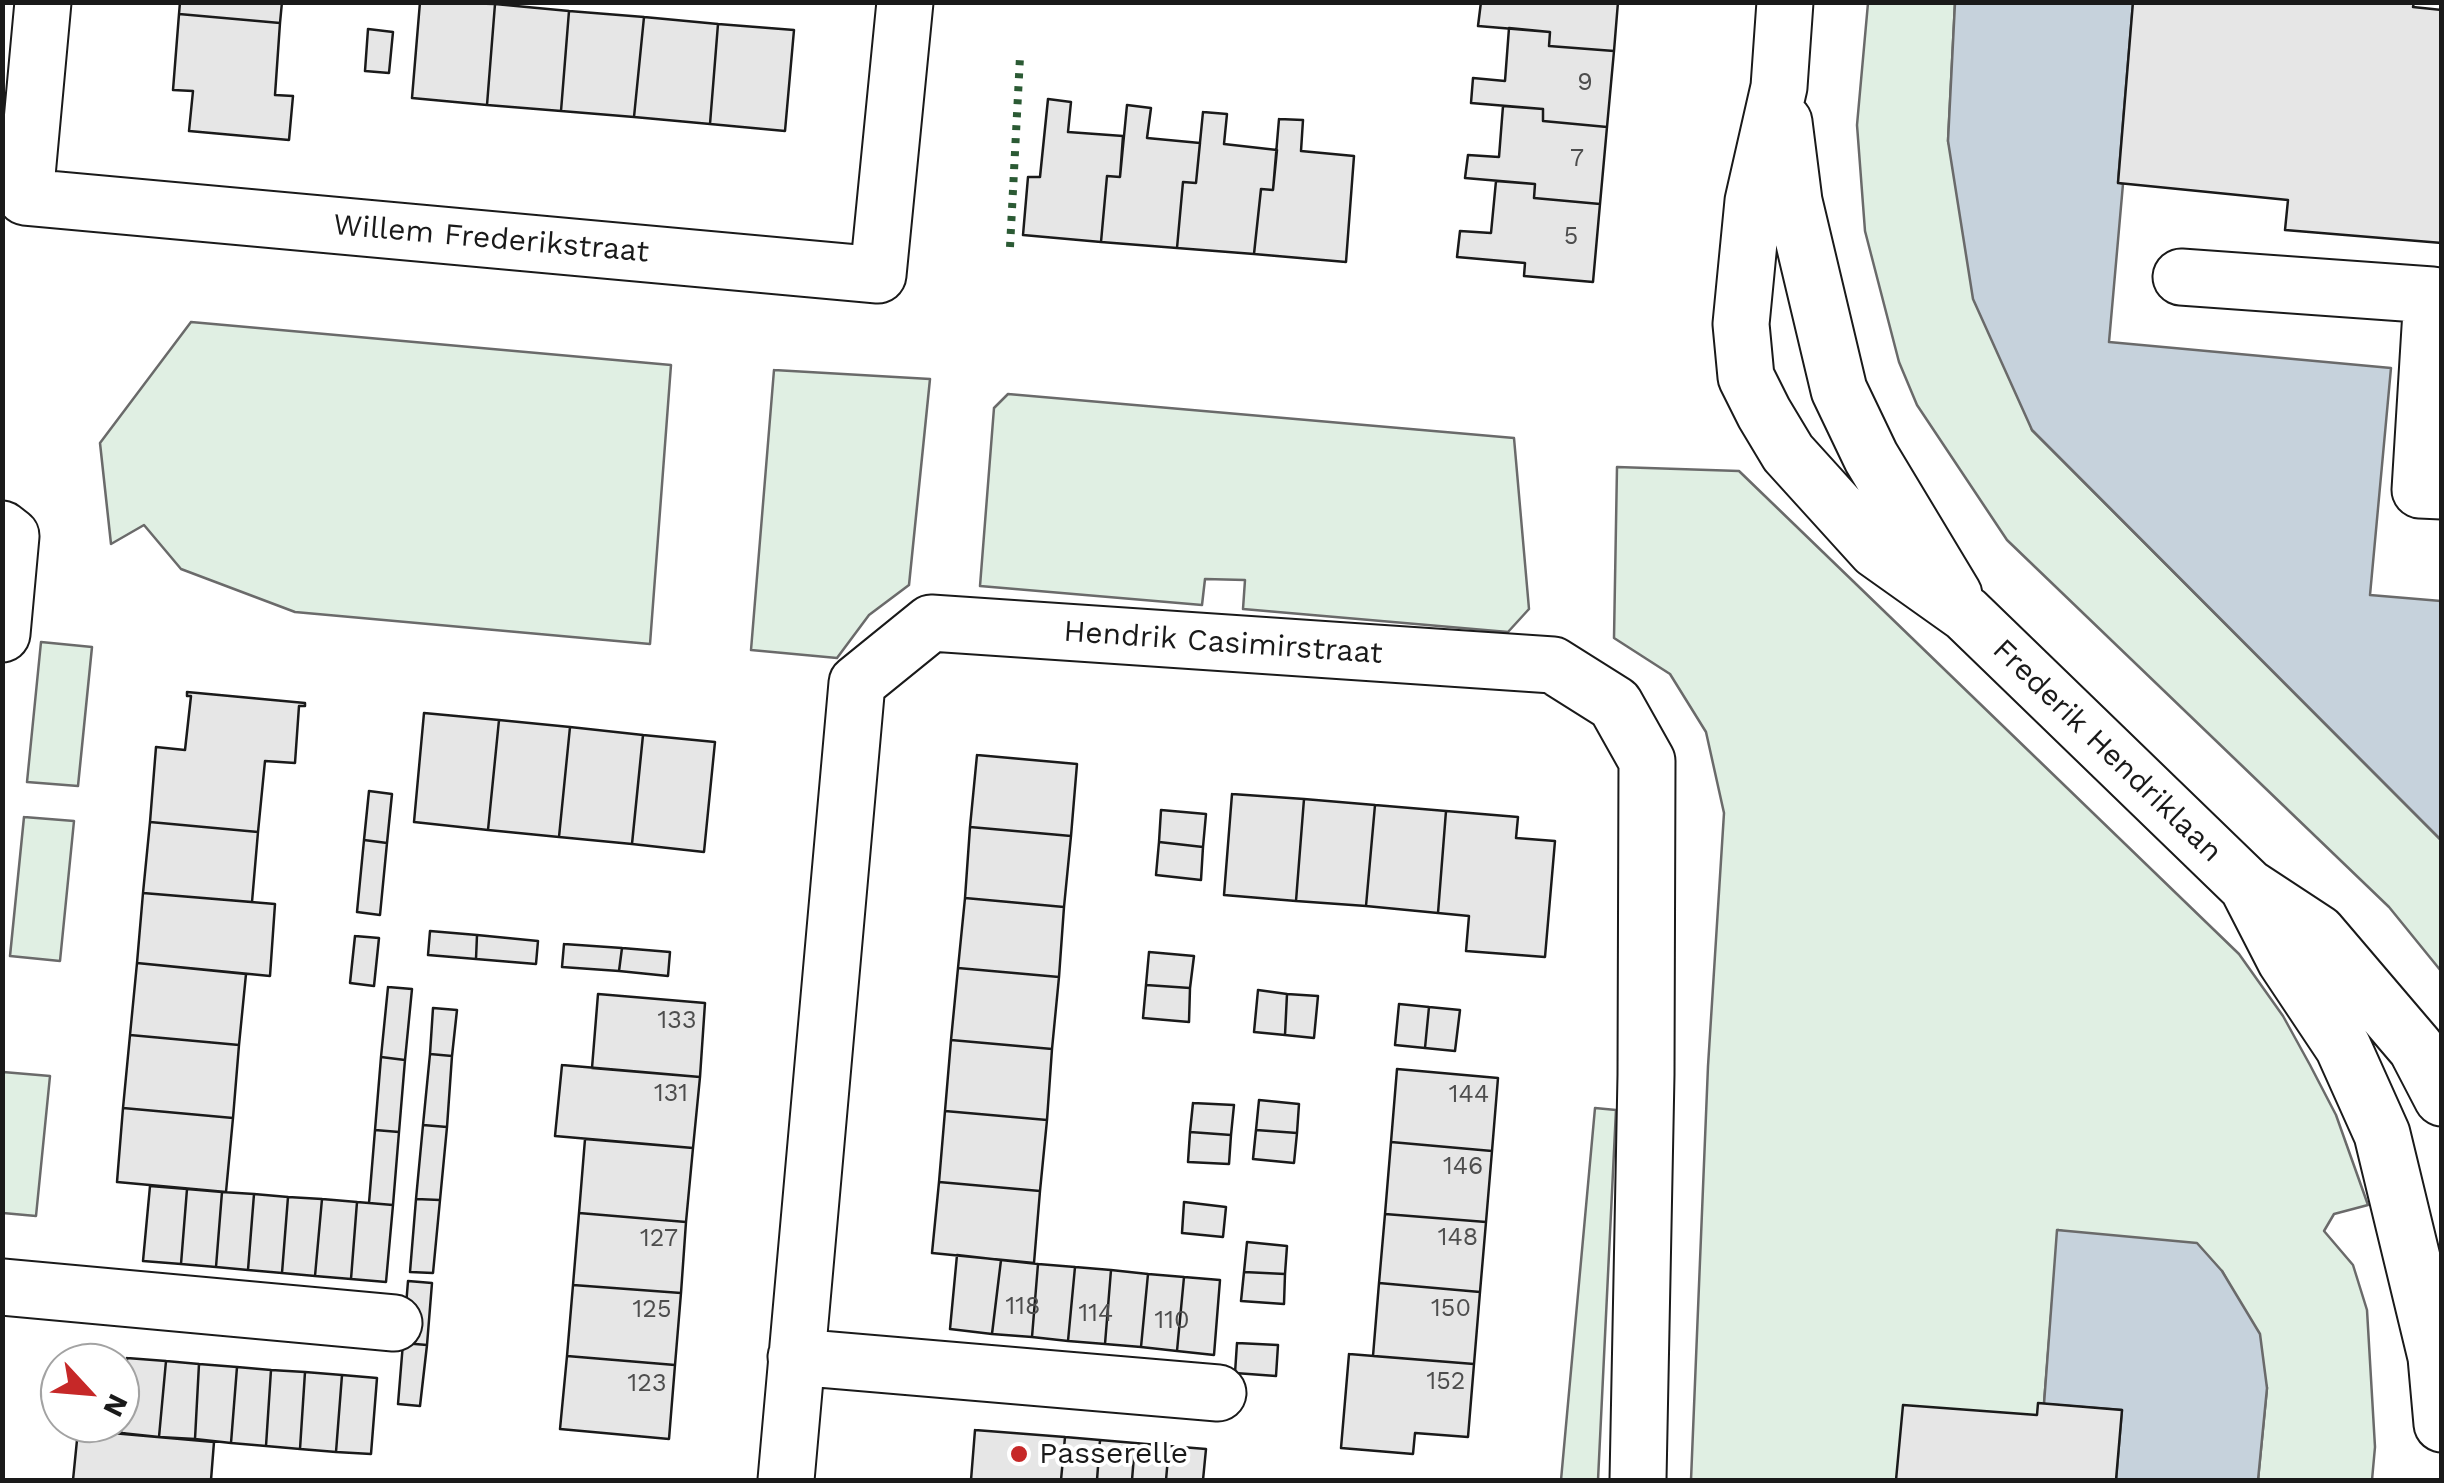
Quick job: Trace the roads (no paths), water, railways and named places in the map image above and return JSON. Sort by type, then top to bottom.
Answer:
[{"type":"street","name":"Willem Frederikstraat","points":[[43,2],[26,197],[878,275],[906,2]]},
{"type":"street","name":"Frederik Hendriklaan","points":[[1785,2],[1779,87],[1753,200],[1741,324],[1746,377],[1788,452],[1876,550],[1966,614],[2248,887],[2318,933],[2416,1048],[2442,1098]]},
{"type":"street","name":"Frederik Hendriklaan","points":[[1779,87],[1794,201],[1839,390],[1871,458],[1966,614]]},
{"type":"street","points":[[2180,277],[2432,296],[2420,490],[2442,491]]},
{"type":"street","points":[[2,529],[11,536],[2,634]]},
{"type":"street","name":"Hendrik Casimirstraat","points":[[786,1480],[857,683],[931,624],[1553,665],[1614,704],[1647,761],[1638,1480]]},
{"type":"street","name":"Frederik Hendriklaan","points":[[2248,887],[2285,960],[2342,1047],[2382,1134],[2436,1357],[2442,1424]]},
{"type":"street","points":[[2,1287],[394,1323]]},
{"type":"street","points":[[796,1357],[1218,1393]]},
{"type":"place","name":"Passerelle","points":[[1019,1454]]}]
